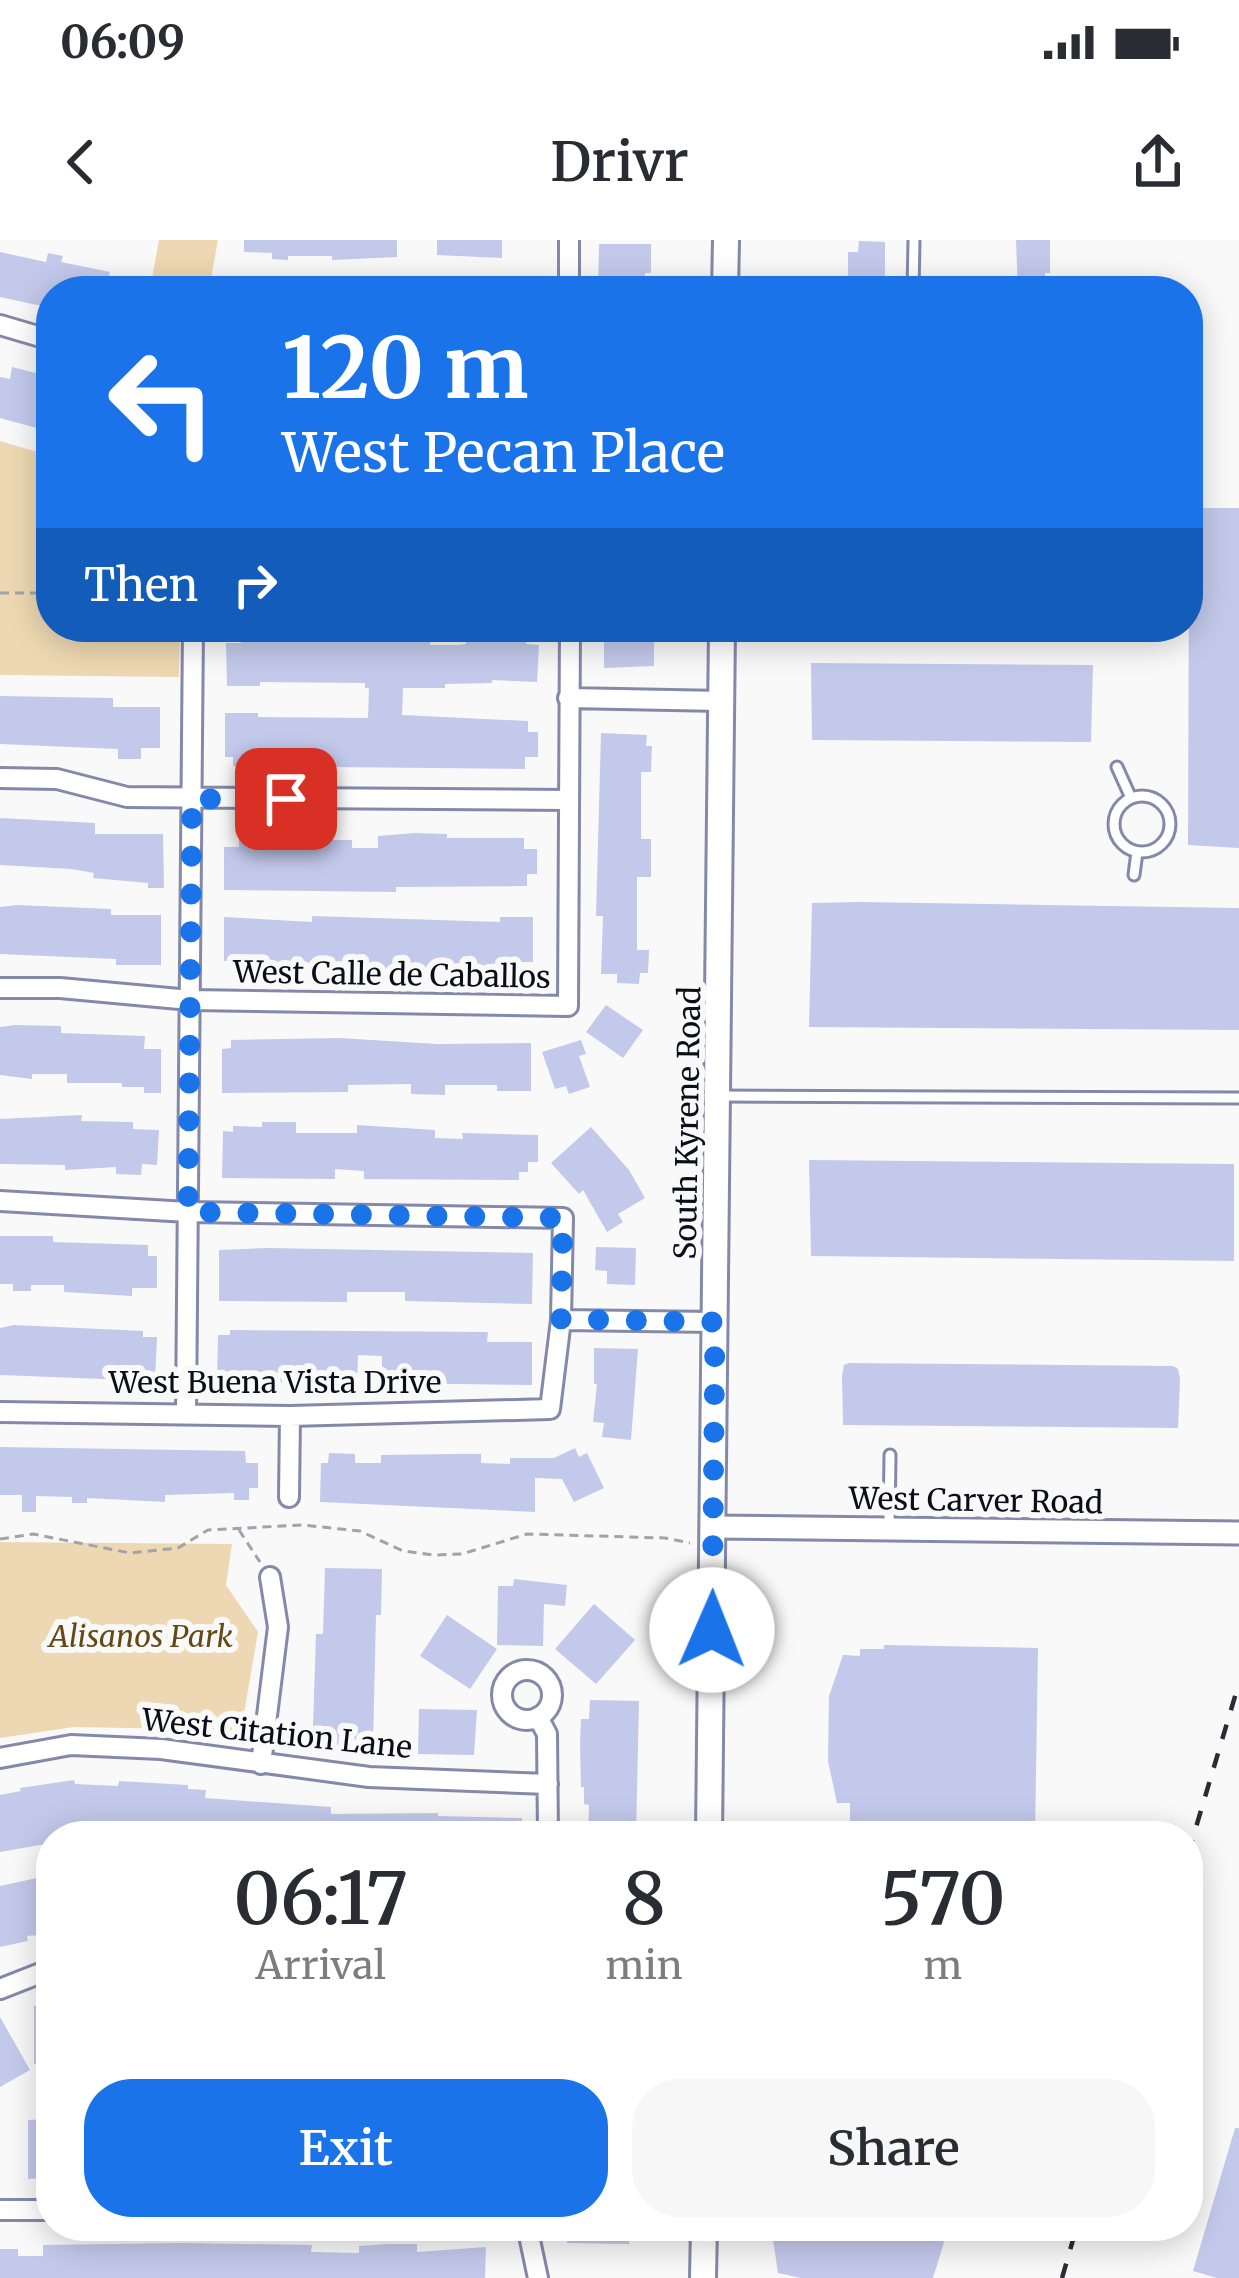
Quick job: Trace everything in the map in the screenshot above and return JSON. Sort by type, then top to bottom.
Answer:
[{"type":"main road","points":[[725,276],[726,240]]},
{"type":"main road","name":"South Kyrene Road","points":[[709,1821],[722,642]]},
{"type":"main road","points":[[703,2278],[704,2241]]},
{"type":"street","points":[[569,240],[569,276]]},
{"type":"street","points":[[0,326],[36,336]]},
{"type":"street","points":[[186,1414],[194,642]]},
{"type":"street","points":[[0,778],[57,778],[127,797],[567,800],[570,642]]},
{"type":"street","points":[[568,698],[722,701]]},
{"type":"street","name":"West Calle de Caballos","points":[[0,988],[60,988],[190,1000],[568,1006],[567,800]]},
{"type":"street","points":[[0,1201],[188,1212],[563,1218],[561,1319],[715,1322]]},
{"type":"street","name":"West Buena Vista Drive","points":[[0,1412],[290,1416],[550,1409],[561,1319]]},
{"type":"street","points":[[289,1497],[290,1416]]},
{"type":"street","name":"West Carver Road","points":[[713,1527],[1239,1533]]},
{"type":"street","points":[[261,1764],[278,1627],[270,1577]]},
{"type":"street","points":[[538,1717],[547,1734],[548,1821]]},
{"type":"street","name":"West Citation Lane","points":[[0,1758],[71,1745],[161,1749],[369,1777],[548,1784]]},
{"type":"street","points":[[0,1989],[36,1975]]},
{"type":"street","points":[[0,2210],[36,2210]]},
{"type":"street","points":[[530,2241],[538,2278]]},
{"type":"lane","points":[[913,276],[914,240]]},
{"type":"lane","points":[[1117,767],[1131,798]]},
{"type":"lane","points":[[1141,796],[1165,808],[1170,826],[1156,849],[1137,852],[1118,839],[1114,824],[1119,808],[1131,798],[1141,796]]},
{"type":"lane","points":[[1134,875],[1137,852]]},
{"type":"lane","points":[[718,1096],[1239,1098]]},
{"type":"lane","points":[[889,1529],[890,1455]]},
{"type":"path","points":[[0,593],[36,593]]},
{"type":"path","points":[[0,1539],[33,1534],[130,1553],[178,1548],[208,1530],[302,1525],[360,1531],[403,1550],[434,1555],[462,1553],[527,1534],[679,1540]]},
{"type":"path","points":[[238,1528],[270,1577]]},
{"type":"green space","points":[[159,240],[218,240],[211,276],[152,276]]},
{"type":"green space","points":[[0,441],[36,452],[36,642],[180,642],[179,677],[0,675]]},
{"type":"green space","name":"Alisanos Park","points":[[0,1542],[232,1544],[226,1585],[258,1632],[240,1737],[187,1729],[74,1727],[0,1738]]},
{"type":"building","points":[[244,240],[397,240],[397,257],[272,259],[272,253],[244,252]]},
{"type":"building","points":[[437,240],[502,240],[502,258],[437,255]]},
{"type":"building","points":[[1016,240],[1050,240],[1050,273],[1017,276]]},
{"type":"building","points":[[859,241],[885,242],[885,276],[848,276],[848,252],[858,252]]},
{"type":"building","points":[[599,244],[651,244],[651,273],[598,276]]},
{"type":"building","points":[[0,252],[46,262],[48,253],[63,256],[61,262],[110,272],[109,276],[36,276],[36,305],[0,297]]},
{"type":"building","points":[[12,367],[36,373],[36,428],[0,418],[0,377],[10,379]]},
{"type":"building","points":[[1203,508],[1239,508],[1239,848],[1188,845],[1189,642],[1203,642]]},
{"type":"building","points":[[604,642],[654,642],[654,666],[604,668]]},
{"type":"building","points":[[226,643],[539,645],[537,682],[492,680],[445,684],[445,688],[403,688],[402,715],[528,721],[528,732],[538,732],[538,757],[525,757],[525,769],[233,766],[233,757],[225,757],[225,713],[368,718],[365,683],[227,686]]},
{"type":"building","points":[[811,663],[1093,665],[1091,742],[812,740]]},
{"type":"building","points":[[0,696],[113,698],[113,707],[160,707],[160,748],[141,748],[141,759],[118,759],[118,749],[0,744]]},
{"type":"building","points":[[601,733],[647,735],[646,746],[652,746],[651,772],[641,772],[641,839],[651,839],[651,877],[637,877],[637,950],[649,950],[648,973],[640,973],[639,984],[617,983],[617,974],[601,974],[603,916],[596,916]]},
{"type":"building","points":[[0,818],[95,823],[95,834],[163,834],[164,888],[93,878],[94,873],[71,869],[0,865]]},
{"type":"building","points":[[239,835],[290,840],[290,849],[320,849],[320,840],[352,840],[352,848],[378,848],[378,836],[524,838],[524,849],[537,849],[537,874],[527,874],[527,886],[396,887],[396,892],[224,890],[224,847],[239,847]]},
{"type":"building","points":[[812,903],[1239,908],[1239,1030],[809,1027]]},
{"type":"building","points":[[0,907],[161,915],[161,965],[0,954]]},
{"type":"building","points":[[312,916],[500,922],[500,917],[533,917],[533,962],[518,962],[518,974],[500,974],[232,970],[232,961],[224,961],[224,917],[312,922]]},
{"type":"building","points":[[606,1005],[643,1030],[623,1058],[586,1032]]},
{"type":"building","points":[[61,1026],[61,1033],[145,1036],[144,1049],[161,1049],[161,1093],[144,1093],[144,1087],[122,1087],[122,1083],[67,1083],[67,1074],[32,1074],[32,1079],[0,1075],[0,1027]]},
{"type":"building","points":[[231,1040],[531,1043],[531,1091],[497,1091],[497,1085],[445,1085],[445,1095],[411,1094],[411,1084],[348,1085],[348,1092],[222,1093],[222,1049],[231,1048]]},
{"type":"building","points":[[581,1040],[586,1054],[579,1056],[590,1087],[569,1094],[566,1086],[555,1089],[542,1052]]},
{"type":"building","points":[[82,1115],[81,1121],[133,1122],[133,1129],[159,1130],[157,1165],[142,1164],[141,1175],[116,1174],[116,1167],[65,1170],[65,1165],[0,1164],[0,1119]]},
{"type":"building","points":[[262,1122],[296,1122],[296,1133],[357,1133],[357,1125],[435,1130],[435,1138],[463,1139],[462,1133],[538,1135],[538,1162],[528,1162],[528,1172],[519,1172],[519,1180],[364,1179],[364,1171],[335,1169],[335,1179],[222,1178],[223,1131],[233,1132],[233,1126],[262,1127]]},
{"type":"building","points":[[591,1127],[629,1170],[645,1198],[618,1214],[623,1222],[607,1232],[583,1190],[579,1194],[551,1163]]},
{"type":"building","points":[[809,1160],[1234,1164],[1234,1261],[811,1256]]},
{"type":"building","points":[[0,1236],[148,1245],[148,1256],[157,1256],[157,1288],[132,1288],[132,1296],[64,1292],[64,1285],[31,1285],[31,1291],[13,1291],[13,1284],[0,1284]]},
{"type":"building","points":[[596,1247],[636,1248],[635,1285],[607,1284],[607,1271],[595,1270]]},
{"type":"building","points":[[219,1250],[533,1253],[532,1304],[405,1301],[405,1292],[347,1292],[347,1302],[219,1301]]},
{"type":"building","points":[[0,1328],[143,1331],[143,1337],[157,1337],[155,1381],[0,1375]]},
{"type":"building","points":[[230,1330],[488,1332],[487,1342],[532,1342],[532,1385],[382,1383],[382,1356],[358,1355],[357,1382],[217,1381],[218,1335],[230,1335]]},
{"type":"building","points":[[594,1348],[638,1349],[631,1440],[602,1437],[604,1423],[593,1422]]},
{"type":"building","points":[[849,1363],[1173,1366],[1180,1379],[1178,1428],[843,1425],[842,1376]]},
{"type":"building","points":[[0,1447],[245,1451],[246,1463],[258,1463],[258,1488],[249,1488],[249,1500],[234,1500],[234,1493],[165,1495],[165,1502],[87,1498],[87,1503],[72,1503],[72,1497],[36,1496],[36,1512],[22,1512],[22,1495],[0,1495]]},
{"type":"building","points":[[575,1448],[579,1457],[587,1453],[604,1488],[574,1502],[562,1479],[535,1478],[535,1512],[320,1502],[321,1463],[328,1463],[329,1453],[355,1454],[355,1463],[381,1463],[381,1455],[481,1454],[481,1463],[510,1464],[510,1458],[554,1458]]},
{"type":"building","points":[[325,1568],[382,1569],[381,1615],[376,1615],[373,1745],[327,1745],[326,1726],[313,1726],[316,1634],[323,1634]]},
{"type":"building","points":[[514,1579],[567,1585],[565,1606],[544,1604],[543,1646],[497,1645],[498,1586],[513,1586]]},
{"type":"building","points":[[594,1604],[635,1640],[596,1684],[555,1649]]},
{"type":"building","points":[[447,1615],[497,1649],[470,1689],[420,1656]]},
{"type":"building","points":[[884,1645],[1038,1648],[1035,1821],[850,1821],[850,1803],[837,1803],[828,1761],[829,1696],[843,1655],[884,1649]]},
{"type":"building","points":[[590,1700],[639,1701],[636,1821],[588,1821],[589,1805],[584,1804],[581,1787],[580,1744],[581,1719],[589,1719]]},
{"type":"building","points":[[419,1709],[477,1710],[474,1755],[418,1754]]},
{"type":"building","points":[[74,1780],[75,1784],[118,1786],[119,1781],[188,1785],[188,1789],[206,1790],[205,1798],[331,1807],[331,1814],[438,1813],[522,1821],[36,1821],[36,1846],[0,1852],[0,1795]]},
{"type":"building","points":[[36,1878],[36,1935],[27,1936],[28,1941],[0,1947],[0,1886]]},
{"type":"building","points":[[34,2006],[36,2006],[36,2064]]},
{"type":"building","points":[[0,2017],[30,2070],[0,2087]]},
{"type":"building","points":[[28,2120],[36,2120],[36,2179],[28,2179]]},
{"type":"building","points":[[1235,2128],[1239,2128],[1239,2278],[1193,2271]]},
{"type":"building","points":[[567,2241],[629,2241],[629,2244]]},
{"type":"building","points":[[773,2241],[944,2241],[933,2278],[801,2278],[778,2273]]},
{"type":"building","points":[[389,2244],[417,2244],[417,2252],[486,2247],[485,2278],[0,2278],[0,2249],[18,2249],[18,2256],[43,2256],[43,2245],[312,2245],[311,2252],[359,2253],[359,2246]]},
{"type":"railway","points":[[1198,1821],[1239,1683]]},
{"type":"railway","points":[[1062,2278],[1073,2241]]},
{"type":"route","points":[[286,799],[192,799],[188,1212],[563,1218],[561,1319],[715,1322],[712,1630]]}]
